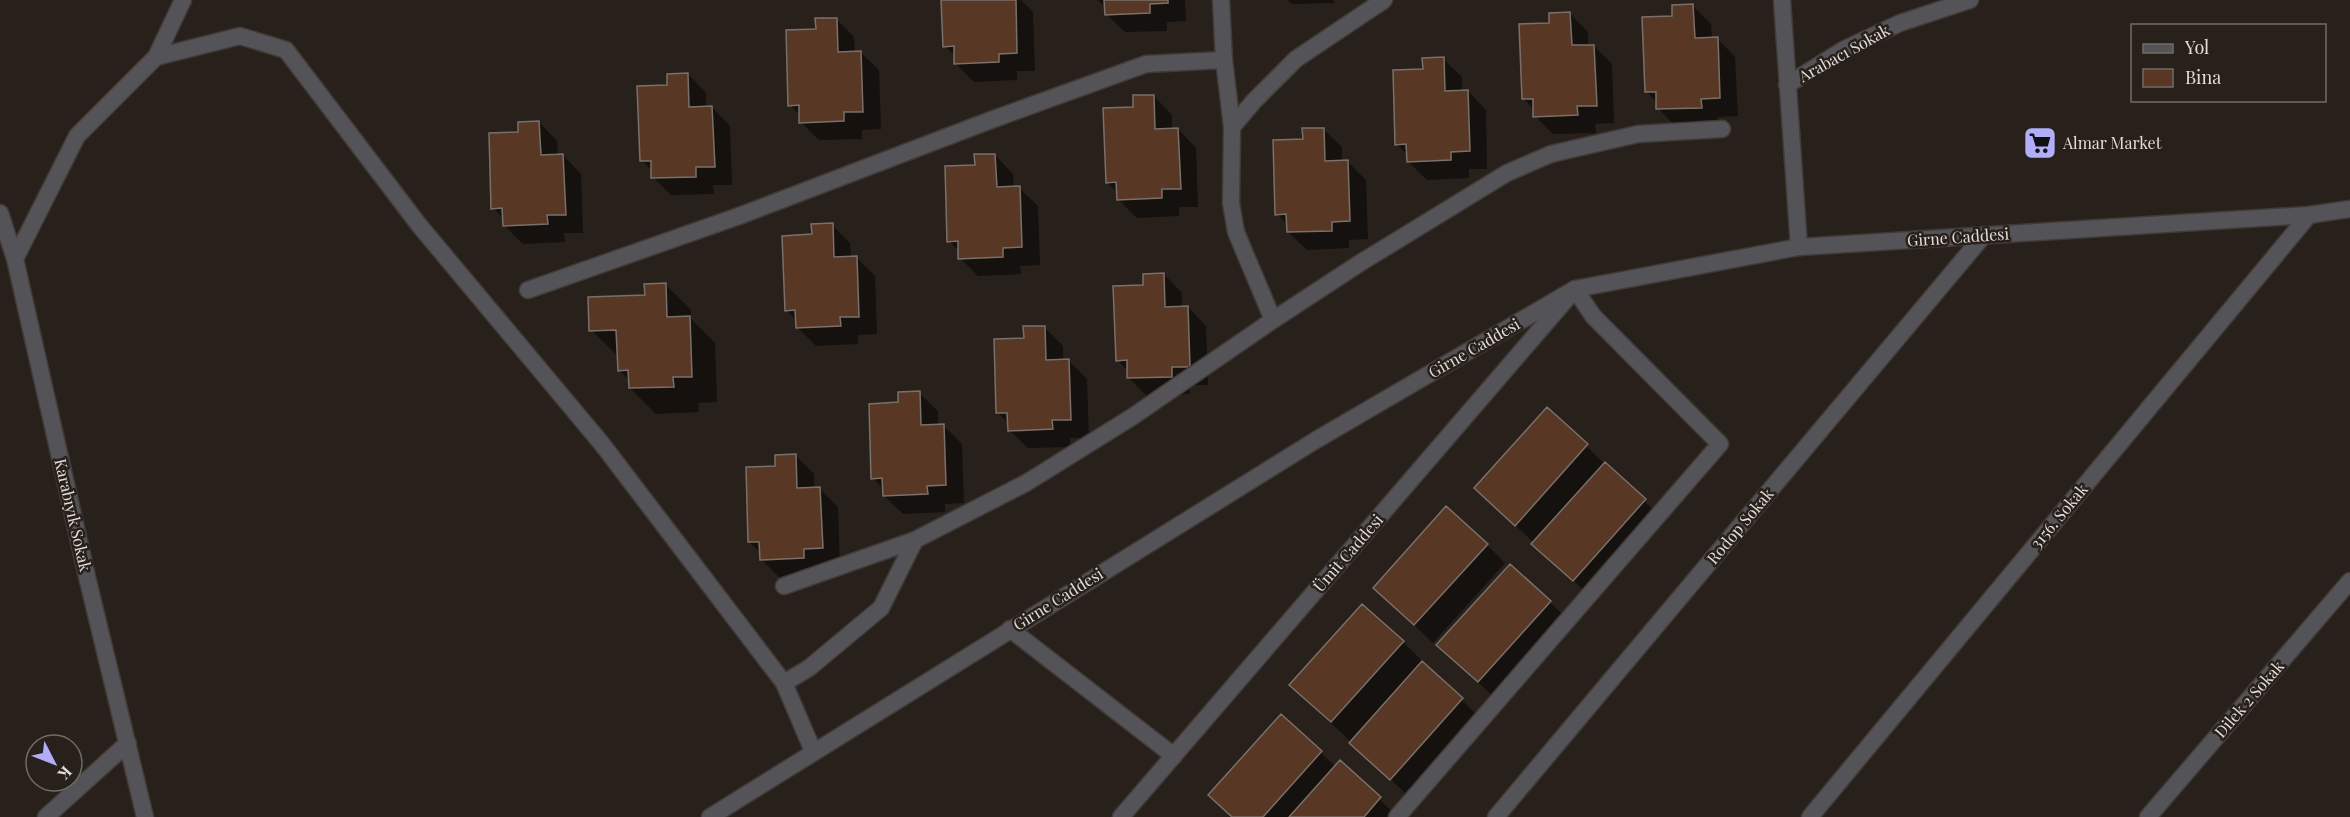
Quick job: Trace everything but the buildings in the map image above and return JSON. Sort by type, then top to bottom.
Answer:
[{"type":"street","points":[[15,259],[76,136],[156,57],[183,0]]},
{"type":"street","points":[[1221,0],[1224,60],[1232,127],[1231,203],[1236,232],[1273,320]]},
{"type":"street","points":[[1232,127],[1296,59],[1384,0]]},
{"type":"street","points":[[1782,0],[1799,247]]},
{"type":"street","name":"Arabacı Sokak","points":[[1787,85],[1842,50],[1900,23],[1970,0]]},
{"type":"street","points":[[156,57],[240,36],[286,50],[419,225],[602,444],[784,683],[813,751]]},
{"type":"street","points":[[528,290],[739,216],[1146,64],[1224,60]]},
{"type":"street","points":[[784,585],[915,540],[1026,483],[1132,417],[1360,263],[1507,173],[1551,154],[1638,134],[1722,129]]},
{"type":"street","name":"Girne Caddesi","points":[[710,817],[1316,440],[1575,289],[1799,247],[2309,215],[2350,208]]},
{"type":"street","name":"Karabıyık Sokak","points":[[0,213],[15,259],[88,581],[145,817]]},
{"type":"street","name":"3156. Sokak","points":[[1810,817],[2309,215]]},
{"type":"street","name":"Rodop Sokak","points":[[1496,817],[1984,235]]},
{"type":"street","points":[[1397,817],[1720,444],[1593,316],[1575,289]]},
{"type":"street","name":"Ümit Caddesi","points":[[1121,817],[1575,289]]},
{"type":"street","points":[[784,683],[809,668],[881,608],[915,540]]},
{"type":"street","name":"Dilek 2 Sokak","points":[[2148,817],[2350,581]]},
{"type":"street","points":[[1010,629],[1174,756]]},
{"type":"street","points":[[46,817],[128,743]]},
{"type":"place","name":"Almar Market","points":[[2040,143]]}]
